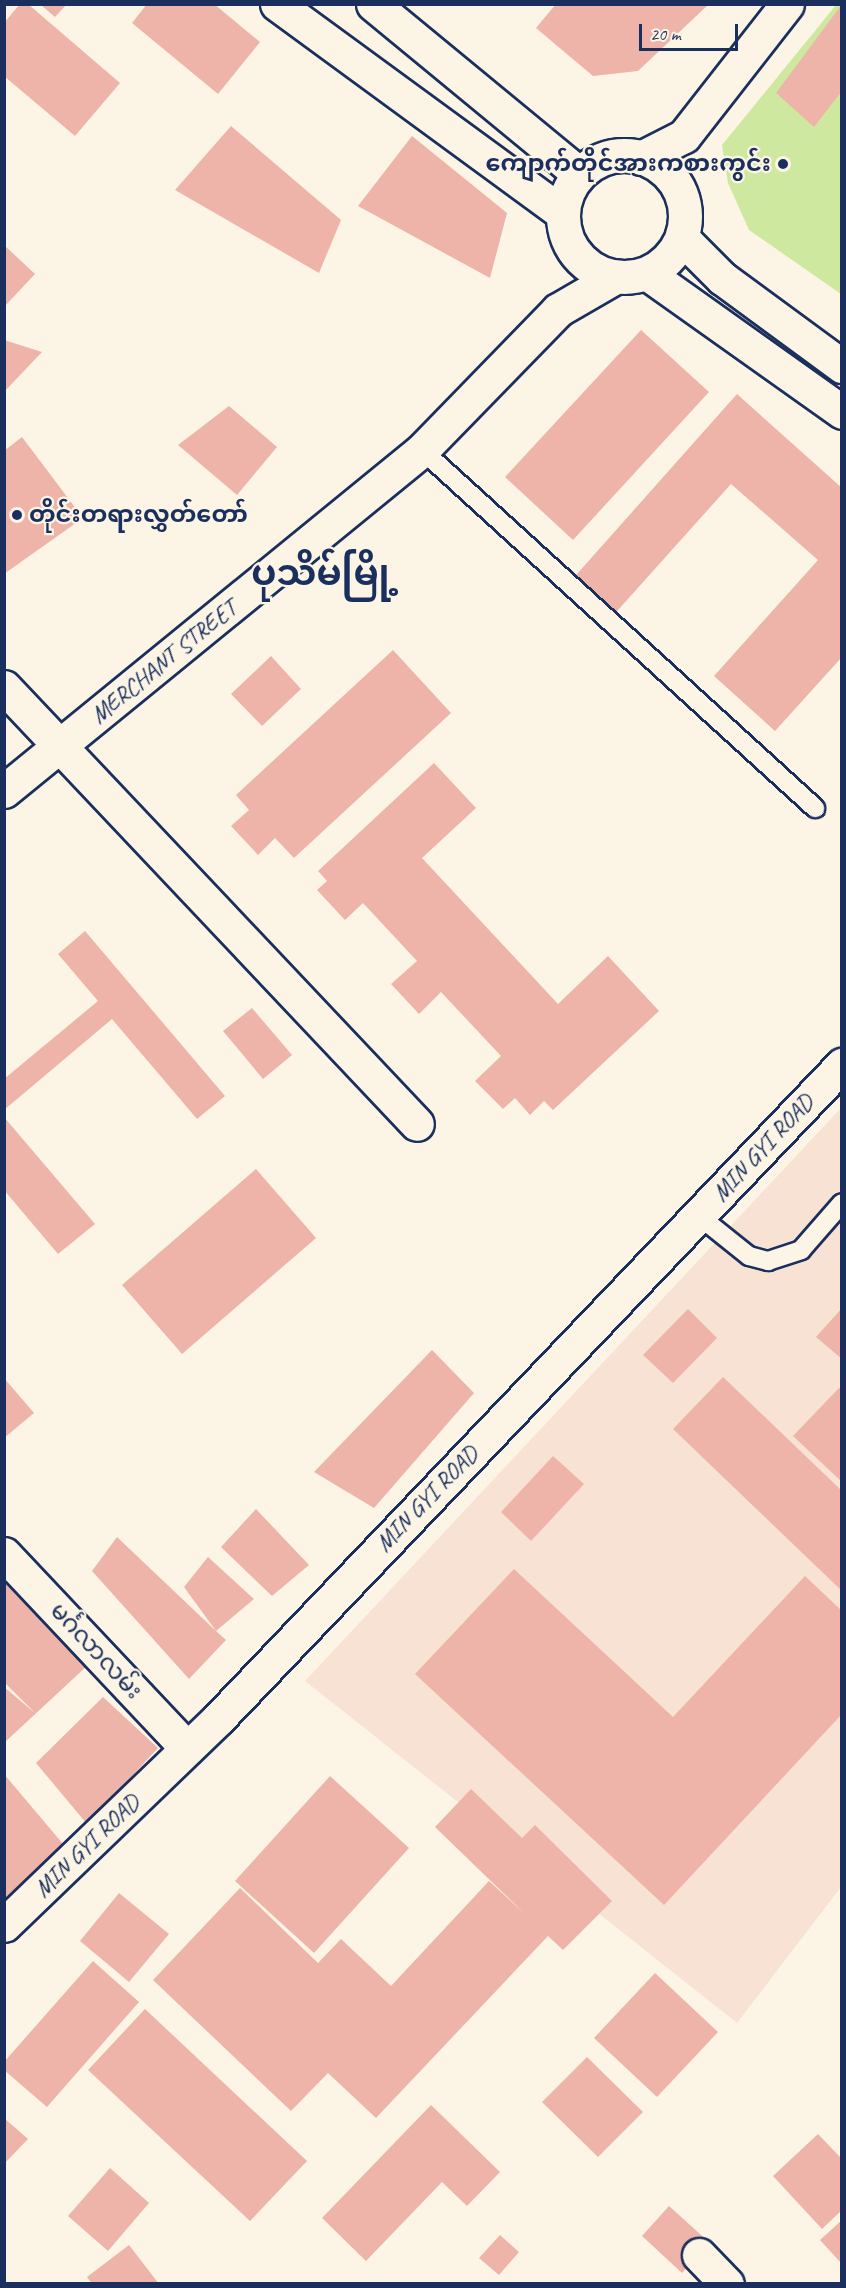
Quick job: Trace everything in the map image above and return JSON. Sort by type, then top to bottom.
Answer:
[{"type":"main road","points":[[277,4],[563,213],[577,254],[593,269],[615,277],[648,274],[673,254],[682,238],[686,217],[678,189],[684,136]]},
{"type":"main road","points":[[373,4],[579,174]]},
{"type":"main road","points":[[641,158],[684,136],[787,4]]},
{"type":"main road","points":[[563,213],[579,174],[608,157],[641,158],[657,165],[678,189]]},
{"type":"main road","points":[[682,238],[739,292],[842,366]]},
{"type":"main road","name":"MERCHANT STREET","points":[[558,309],[577,254]]},
{"type":"main road","points":[[648,274],[842,412]]},
{"type":"main road","name":"MERCHANT STREET","points":[[4,791],[422,450],[558,309],[615,277]]},
{"type":"main road","points":[[4,687],[64,744],[417,1124]]},
{"type":"main road","name":"MIN GYI ROAD","points":[[4,1925],[187,1748],[842,1065]]},
{"type":"main road","name":"မင်္ဂလာလမ်း","points":[[4,1554],[187,1748]]},
{"type":"main road","points":[[699,2255],[727,2283]]},
{"type":"lane","points":[[422,450],[815,808]]},
{"type":"lane","points":[[699,1216],[749,1256],[768,1261],[801,1250],[842,1203]]},
{"type":"shaded area","points":[[841,1108],[841,1887],[737,2023],[305,1681]]},
{"type":"green space","name":"ကျောက်တိုင်အားကစားကွင်း","points":[[836,5],[841,5],[841,294],[749,230],[728,183],[722,145]]},
{"type":"building","points":[[20,4],[28,4],[120,83],[75,136],[4,76],[4,23]]},
{"type":"building","points":[[147,4],[214,4],[260,42],[218,94],[132,23]]},
{"type":"building","points":[[556,4],[709,4],[638,71],[593,76],[536,28]]},
{"type":"building","points":[[842,4],[842,91],[814,127],[776,93]]},
{"type":"building","points":[[41,5],[66,5],[55,17]]},
{"type":"building","points":[[231,126],[341,220],[319,273],[175,190]]},
{"type":"building","points":[[412,136],[507,213],[490,278],[358,206]]},
{"type":"building","points":[[4,245],[35,274],[4,307]]},
{"type":"building","points":[[641,330],[709,392],[573,540],[505,477]]},
{"type":"building","points":[[4,340],[42,352],[4,392]]},
{"type":"building","points":[[737,394],[842,488],[842,657],[775,731],[714,676],[818,560],[731,484],[610,619],[569,583]]},
{"type":"building","points":[[229,406],[277,447],[237,495],[178,445]]},
{"type":"building","points":[[22,437],[83,518],[4,574],[4,451]]},
{"type":"building","points":[[393,650],[451,713],[294,858],[275,838],[258,855],[231,826],[249,810],[236,795]]},
{"type":"building","points":[[271,656],[301,689],[262,726],[231,694]]},
{"type":"building","points":[[434,763],[476,808],[422,858],[558,1004],[608,956],[659,1011],[553,1110],[544,1101],[530,1115],[515,1098],[503,1109],[475,1081],[501,1056],[441,992],[419,1014],[391,984],[417,961],[363,903],[345,920],[317,890],[327,881],[318,871]]},
{"type":"building","points":[[85,931],[225,1096],[197,1119],[112,1019],[4,1110],[4,1079],[98,1001],[58,954]]},
{"type":"building","points":[[252,1008],[292,1055],[263,1079],[223,1031]]},
{"type":"building","points":[[4,1117],[95,1224],[58,1254],[4,1190]]},
{"type":"building","points":[[256,1169],[316,1238],[182,1354],[122,1285]]},
{"type":"building","points":[[842,1308],[842,1359],[816,1337]]},
{"type":"building","points":[[688,1309],[717,1338],[673,1383],[643,1355]]},
{"type":"building","points":[[432,1350],[474,1393],[374,1508],[314,1472]]},
{"type":"building","points":[[723,1377],[842,1491],[842,1591],[673,1429]]},
{"type":"building","points":[[4,1378],[34,1413],[4,1438]]},
{"type":"building","points":[[839,1388],[842,1390],[842,1482],[793,1436]]},
{"type":"building","points":[[553,1456],[584,1484],[531,1541],[501,1512]]},
{"type":"building","points":[[256,1509],[309,1565],[272,1596],[221,1547]]},
{"type":"building","points":[[117,1537],[226,1640],[189,1679],[92,1571]]},
{"type":"building","points":[[208,1557],[254,1599],[216,1631],[184,1587]]},
{"type":"building","points":[[514,1569],[673,1717],[805,1576],[842,1611],[842,1714],[664,1905],[415,1674]]},
{"type":"building","points":[[4,1582],[88,1665],[4,1743],[4,1687],[35,1713],[4,1682]]},
{"type":"building","points":[[103,1697],[158,1748],[87,1824],[36,1763]]},
{"type":"building","points":[[4,1774],[63,1844],[4,1900]]},
{"type":"building","points":[[330,1776],[409,1848],[314,1953],[235,1881]]},
{"type":"building","points":[[471,1789],[522,1838],[535,1825],[612,1901],[563,1950],[548,1936],[376,2118],[328,2073],[291,2111],[153,1980],[240,1888],[318,1963],[341,1939],[391,1986],[489,1881],[526,1915],[435,1827]]},
{"type":"building","points":[[119,1893],[169,1934],[129,1982],[80,1941]]},
{"type":"building","points":[[93,1961],[139,2002],[47,2107],[4,2070],[4,2062]]},
{"type":"building","points":[[655,1973],[718,2032],[657,2097],[594,2038]]},
{"type":"building","points":[[145,2009],[307,2161],[250,2221],[88,2070]]},
{"type":"building","points":[[587,2057],[643,2112],[598,2157],[542,2102]]},
{"type":"building","points":[[431,2105],[500,2172],[467,2206],[442,2182],[366,2261],[322,2218]]},
{"type":"building","points":[[4,2118],[28,2139],[4,2164]]},
{"type":"building","points":[[818,2134],[842,2159],[842,2210],[822,2229],[773,2176]]},
{"type":"building","points":[[110,2168],[149,2203],[108,2251],[68,2216]]},
{"type":"building","points":[[669,2206],[710,2243],[682,2273],[642,2236]]},
{"type":"building","points":[[842,2220],[842,2264],[820,2240]]},
{"type":"building","points":[[500,2235],[519,2252],[499,2275],[479,2258]]},
{"type":"building","points":[[129,2245],[159,2284],[92,2284],[87,2277]]},
{"type":"place","name":"ကျောက်တိုင်အားကစားကွင်း","points":[[783,164]]},
{"type":"place","name":"တိုင်းတရားလွှတ်တော်","points":[[17,515]]},
{"type":"district","name":"ပုသိမ်မြို့","points":[[325,574]]}]
